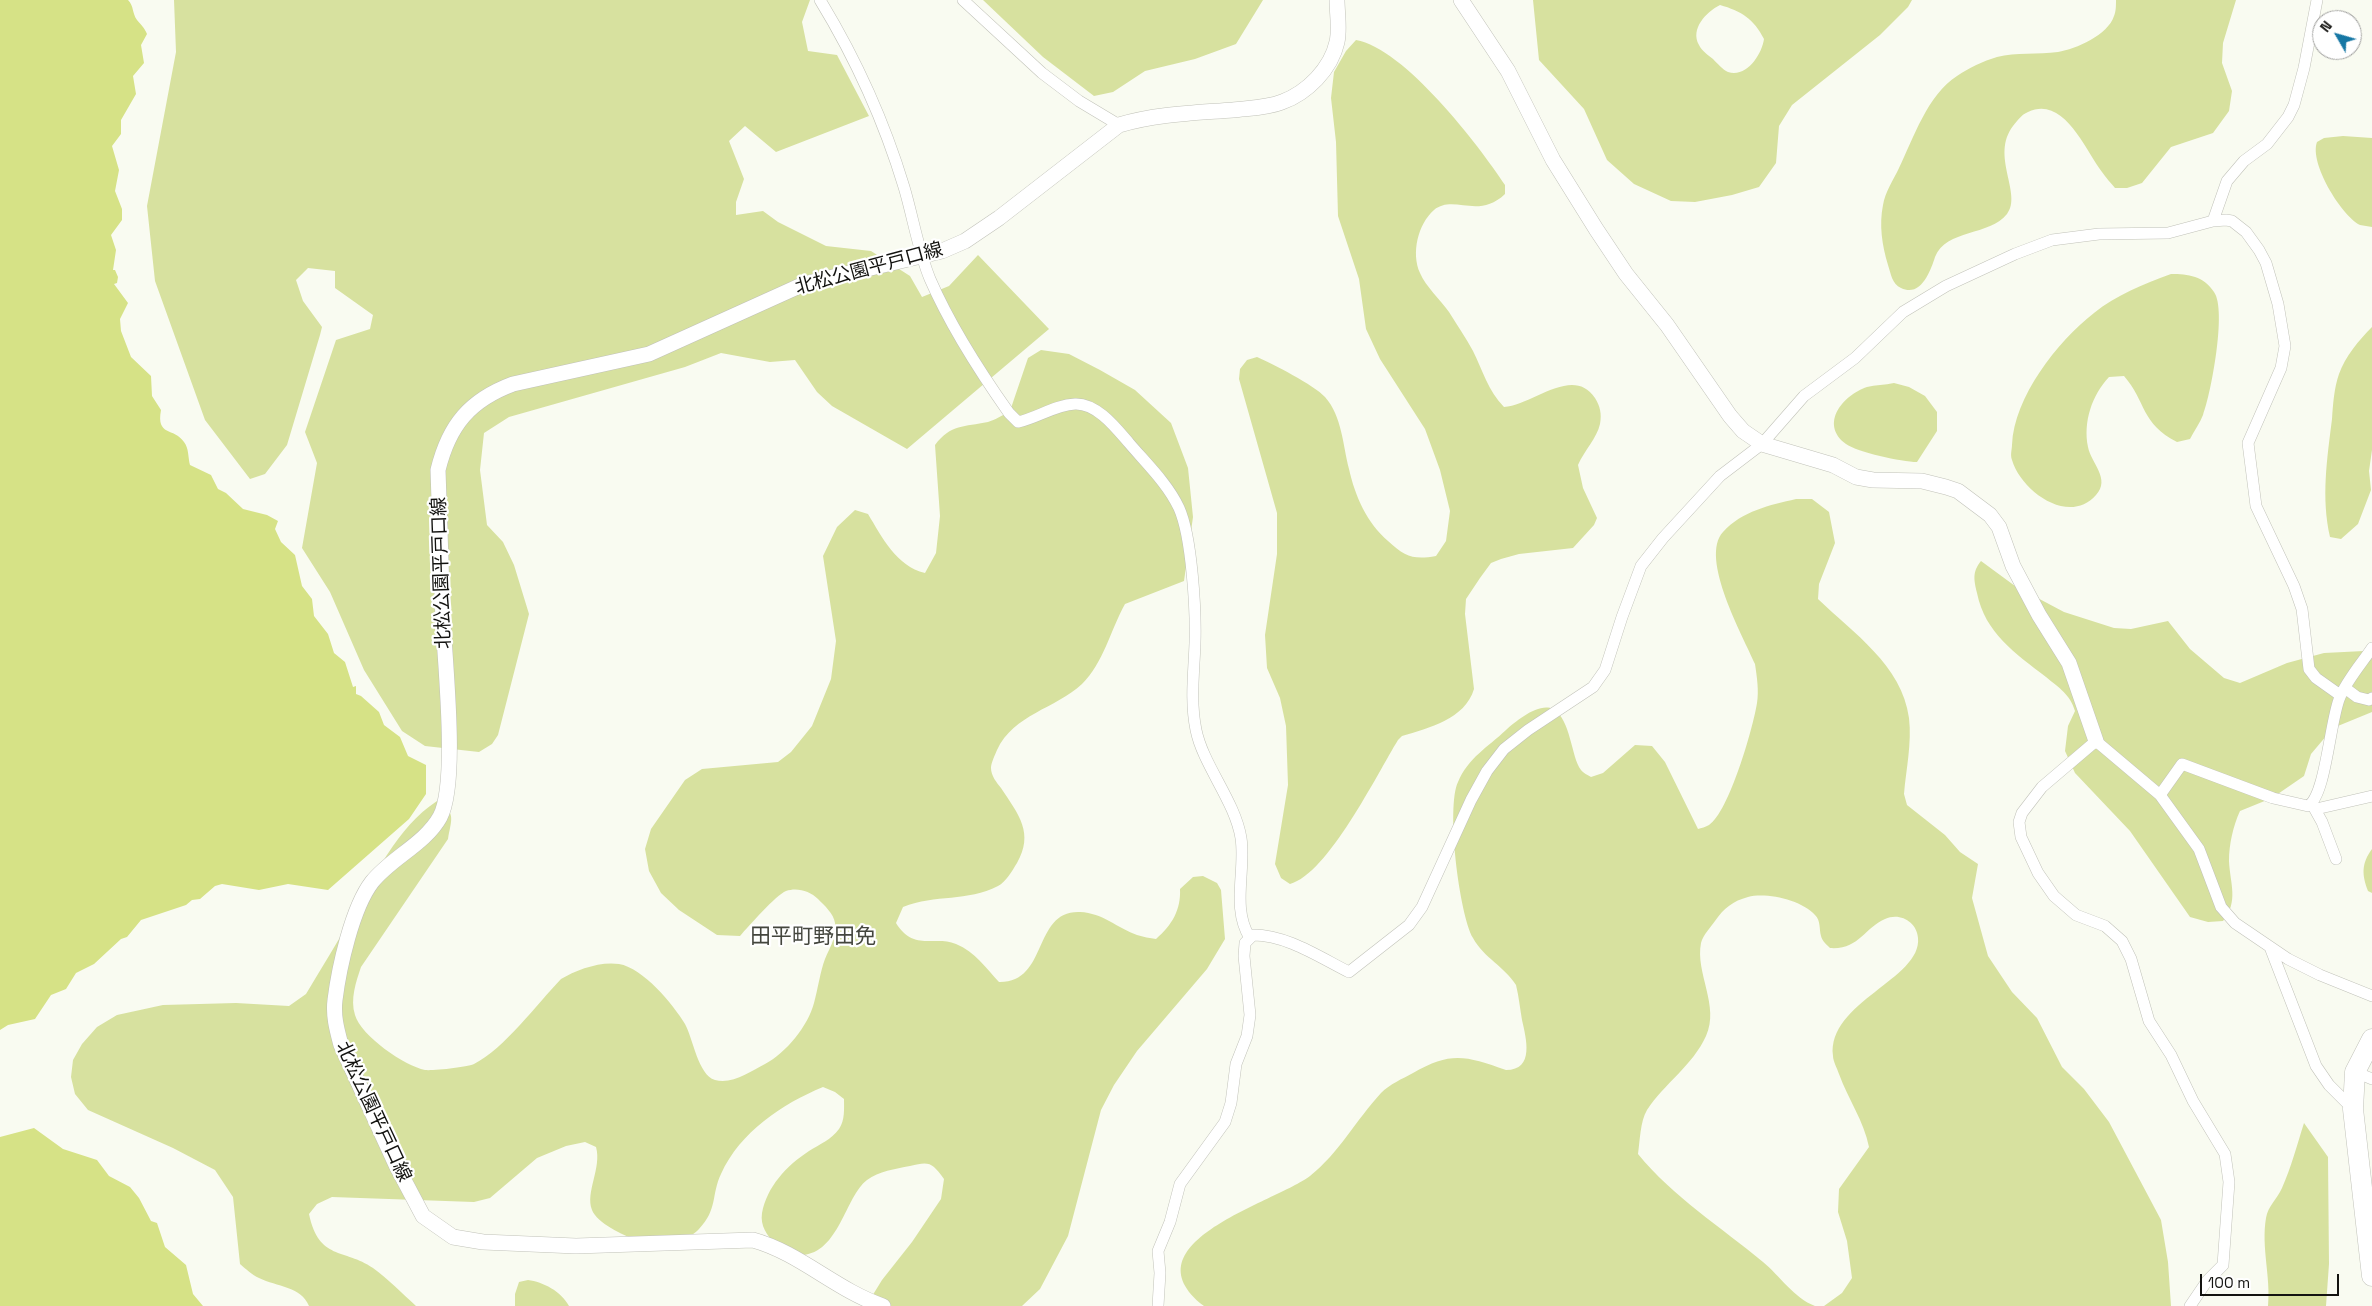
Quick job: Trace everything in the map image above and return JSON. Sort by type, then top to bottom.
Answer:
[{"type":"highway","points":[[2372,1039],[2364,1075],[2353,1109],[2372,1276]]},
{"type":"main road","name":"北松公園平戸口線","points":[[883,1306],[853,1292],[775,1246],[753,1240],[576,1246],[483,1242],[453,1237],[423,1216],[371,1113],[341,1045],[336,1027],[335,1002],[352,918],[360,901],[372,882],[429,830],[440,817],[447,797],[449,783],[448,716],[438,470],[444,446],[455,427],[477,402],[493,391],[513,384],[649,354],[804,284],[923,258],[965,241],[999,218],[1119,124],[1141,118],[1256,108],[1281,103],[1298,95],[1310,86],[1332,56],[1337,42],[1337,0]]},
{"type":"main road","points":[[1461,0],[1508,71],[1553,160],[1626,274],[1667,325],[1730,416],[1743,431],[1762,444],[1833,465],[1856,477],[1873,480],[1922,481],[1958,491],[1990,514],[1999,527],[2013,566],[2039,615],[2069,663],[2096,741]]},
{"type":"street","points":[[820,0],[841,34],[870,94],[891,146],[930,278],[996,394],[1018,422],[1075,404],[1088,406],[1112,423],[1161,480],[1179,507],[1184,523],[1194,597],[1193,711],[1196,732],[1241,836],[1243,858],[1240,887],[1241,913],[1245,931],[1250,938]]},
{"type":"street","points":[[963,0],[1042,73],[1078,101],[1119,124]]},
{"type":"street","points":[[2213,221],[2227,181],[2244,161],[2267,144],[2288,117],[2294,105],[2304,68],[2317,0]]},
{"type":"street","points":[[1158,1306],[1160,1273],[1158,1251],[1170,1222],[1180,1184],[1225,1122],[1231,1103],[1233,1078],[1248,1036],[1250,1016],[1244,956],[1245,943],[1253,934],[1267,935],[1299,947],[1349,972],[1409,925],[1427,900],[1471,800],[1487,771],[1504,749],[1528,730],[1594,686],[1605,670],[1622,616],[1642,566],[1663,538],[1720,476],[1762,444],[1804,396],[1855,358],[1902,312],[1946,286],[2015,254],[2052,240],[2099,234],[2179,232],[2213,221],[2232,221],[2246,232],[2266,263],[2278,304],[2285,346],[2281,368],[2248,443],[2256,506],[2294,586],[2302,609],[2309,669],[2316,678],[2343,691],[2369,700],[2372,698]]},
{"type":"street","points":[[2336,859],[2314,806],[2324,770],[2332,717],[2343,691],[2372,648]]},
{"type":"street","points":[[2190,1306],[2207,1281],[2223,1265],[2229,1182],[2225,1154],[2193,1101],[2171,1055],[2149,1020],[2131,959],[2122,941],[2105,926],[2076,915],[2054,896],[2038,873],[2021,837],[2019,822],[2022,813],[2037,794],[2096,741],[2160,795],[2199,849],[2221,907],[2235,923],[2270,948],[2320,975],[2372,996]]},
{"type":"street","points":[[2160,795],[2182,764],[2273,798],[2308,806],[2372,796]]},
{"type":"street","points":[[2270,948],[2316,1066],[2329,1085],[2353,1109]]},
{"type":"shaded area","points":[[0,0],[128,0],[135,17],[144,28],[147,34],[141,45],[144,63],[133,76],[136,94],[121,120],[121,134],[112,146],[119,170],[115,191],[122,209],[122,220],[111,235],[116,250],[113,270],[115,270],[118,277],[117,283],[114,284],[128,303],[120,319],[121,331],[131,357],[151,376],[152,396],[161,410],[160,419],[163,428],[180,437],[186,444],[190,465],[211,475],[218,489],[226,493],[243,509],[267,515],[278,521],[275,529],[281,542],[295,555],[302,586],[312,599],[314,616],[328,634],[334,653],[345,662],[353,687],[356,686],[356,694],[361,696],[379,712],[384,725],[400,737],[408,756],[426,765],[426,794],[409,819],[328,890],[288,884],[259,890],[222,884],[215,886],[200,899],[192,900],[186,905],[141,920],[127,937],[121,939],[94,964],[76,973],[66,989],[51,995],[35,1019],[8,1025],[0,1030]]},
{"type":"shaded area","points":[[174,0],[810,0],[802,22],[808,51],[837,55],[869,116],[776,152],[745,126],[729,141],[744,179],[736,202],[736,215],[763,211],[778,222],[826,246],[871,251],[910,276],[922,297],[949,286],[978,255],[1049,329],[907,449],[832,406],[817,392],[795,360],[770,362],[721,353],[685,367],[509,417],[484,433],[480,470],[487,525],[503,542],[514,565],[529,614],[498,735],[492,744],[479,752],[425,746],[402,731],[364,670],[330,592],[302,548],[317,463],[305,432],[336,340],[370,329],[373,315],[335,288],[335,271],[308,268],[296,280],[303,301],[322,327],[287,445],[265,474],[250,479],[205,420],[155,281],[147,206],[176,52]]},
{"type":"shaded area","points":[[983,0],[1263,0],[1236,44],[1195,59],[1145,71],[1113,92],[1094,96],[1043,57]]},
{"type":"shaded area","points":[[1533,0],[1912,0],[1908,7],[1880,35],[1792,105],[1779,126],[1776,163],[1759,187],[1732,195],[1695,202],[1671,201],[1634,184],[1607,160],[1584,109],[1539,60]],"holes":[[[1720,5],[1741,13],[1751,21],[1764,39],[1757,58],[1747,68],[1735,73],[1728,72],[1705,53],[1697,39],[1698,27],[1705,17]]]},
{"type":"shaded area","points":[[2116,0],[2236,0],[2223,43],[2222,63],[2232,91],[2229,111],[2213,133],[2171,147],[2142,183],[2127,188],[2115,188],[2095,162],[2081,139],[2063,118],[2052,111],[2041,109],[2028,112],[2013,126],[2007,138],[2005,162],[2011,206],[2007,214],[1990,226],[1948,242],[1935,257],[1928,275],[1919,286],[1908,290],[1898,286],[1891,275],[1883,242],[1881,220],[1884,200],[1922,118],[1938,94],[1947,84],[1966,70],[1992,59],[2004,55],[2058,52],[2074,48],[2090,40],[2111,23],[2115,13]]},
{"type":"shaded area","points":[[1356,40],[1375,47],[1396,60],[1439,100],[1478,147],[1505,185],[1505,194],[1485,205],[1450,204],[1434,210],[1428,216],[1420,231],[1416,248],[1417,265],[1426,283],[1449,312],[1467,341],[1490,388],[1504,407],[1515,405],[1552,389],[1564,386],[1576,385],[1586,389],[1595,398],[1600,410],[1600,424],[1578,465],[1583,488],[1597,518],[1594,525],[1573,548],[1519,554],[1491,563],[1466,599],[1465,614],[1474,689],[1469,699],[1463,708],[1445,721],[1402,736],[1398,740],[1365,798],[1335,843],[1320,862],[1305,876],[1290,884],[1281,878],[1275,864],[1288,785],[1286,726],[1280,698],[1267,668],[1265,635],[1277,554],[1277,513],[1239,379],[1240,369],[1247,360],[1257,357],[1303,381],[1325,397],[1331,405],[1338,422],[1358,499],[1374,526],[1400,551],[1410,556],[1422,558],[1436,556],[1446,541],[1450,511],[1440,470],[1425,429],[1380,359],[1366,329],[1359,279],[1338,216],[1336,142],[1331,98],[1334,72],[1346,51]]},
{"type":"shaded area","points":[[2343,136],[2372,138],[2372,227],[2360,225],[2344,211],[2328,188],[2322,175],[2316,151],[2317,142],[2324,138]]},
{"type":"shaded area","points":[[2171,274],[2189,275],[2200,279],[2214,292],[2218,302],[2218,333],[2213,372],[2200,421],[2190,439],[2177,442],[2165,435],[2150,420],[2124,376],[2109,377],[2098,392],[2090,409],[2087,428],[2088,447],[2101,477],[2100,489],[2085,504],[2073,507],[2060,506],[2047,501],[2025,483],[2017,472],[2011,458],[2015,427],[2020,408],[2029,390],[2052,355],[2094,313],[2121,295]]},
{"type":"shaded area","points":[[2372,327],[2372,450],[2369,471],[2371,490],[2358,524],[2341,539],[2330,537],[2325,493],[2334,396],[2337,379],[2345,361],[2357,343]]},
{"type":"shaded area","points":[[1041,350],[1069,354],[1100,370],[1135,390],[1171,423],[1188,468],[1193,517],[1184,581],[1125,604],[1096,667],[1082,684],[1060,700],[1024,720],[1004,738],[993,759],[991,771],[994,779],[1018,816],[1024,833],[1022,852],[1006,879],[998,886],[975,894],[927,900],[903,907],[896,923],[903,932],[917,940],[948,942],[963,947],[980,961],[999,982],[1015,979],[1026,971],[1054,922],[1065,914],[1080,912],[1096,915],[1137,935],[1156,939],[1167,928],[1174,917],[1179,904],[1180,889],[1193,877],[1203,876],[1217,883],[1221,890],[1225,939],[1207,969],[1137,1051],[1114,1085],[1101,1110],[1068,1236],[1040,1289],[1022,1306],[866,1306],[882,1280],[912,1242],[941,1199],[944,1179],[930,1165],[917,1164],[887,1171],[867,1180],[859,1188],[833,1235],[825,1245],[815,1252],[802,1255],[795,1254],[784,1251],[775,1244],[767,1234],[762,1222],[762,1213],[768,1194],[785,1170],[809,1151],[825,1142],[839,1129],[842,1122],[844,1099],[835,1092],[823,1087],[778,1111],[751,1132],[739,1145],[721,1174],[712,1208],[705,1222],[699,1229],[681,1242],[636,1240],[618,1232],[595,1215],[590,1203],[597,1163],[596,1147],[585,1142],[566,1146],[537,1158],[490,1198],[474,1202],[332,1197],[317,1204],[309,1214],[313,1229],[319,1239],[334,1251],[373,1268],[390,1281],[416,1306],[309,1306],[300,1294],[254,1275],[240,1264],[233,1197],[215,1170],[173,1148],[88,1110],[75,1094],[71,1077],[73,1060],[82,1044],[97,1027],[117,1015],[163,1005],[236,1003],[289,1006],[306,994],[398,839],[410,824],[437,801],[448,809],[450,813],[451,822],[448,839],[361,967],[354,991],[353,1003],[355,1015],[359,1023],[385,1049],[406,1063],[425,1070],[474,1064],[497,1048],[561,979],[588,967],[612,963],[638,972],[665,997],[685,1024],[700,1064],[709,1077],[721,1081],[735,1079],[781,1053],[801,1030],[811,1012],[823,964],[834,937],[835,923],[833,916],[815,896],[803,890],[790,890],[776,898],[740,936],[717,935],[679,910],[661,893],[649,871],[645,849],[651,829],[685,780],[702,769],[778,762],[791,752],[812,726],[831,679],[836,641],[823,556],[837,527],[855,510],[868,514],[891,550],[906,564],[925,573],[936,553],[940,516],[935,445],[952,430],[988,422],[1010,411],[1028,358]]},
{"type":"shaded area","points":[[1894,383],[1909,387],[1925,396],[1937,412],[1937,431],[1917,462],[1880,456],[1852,447],[1838,436],[1835,428],[1834,419],[1837,411],[1850,396],[1867,387]]},
{"type":"shaded area","points":[[1796,499],[1812,499],[1829,512],[1835,543],[1819,584],[1818,599],[1874,651],[1897,682],[1905,699],[1910,727],[1904,794],[1907,805],[1945,835],[1960,852],[1978,864],[1972,898],[1988,956],[2012,992],[2037,1018],[2062,1067],[2084,1089],[2109,1122],[2161,1220],[2168,1262],[2171,1306],[1824,1306],[1842,1293],[1852,1278],[1847,1241],[1838,1212],[1839,1189],[1869,1147],[1860,1119],[1834,1060],[1835,1037],[1844,1021],[1858,1006],[1906,966],[1915,953],[1918,938],[1915,927],[1911,923],[1902,918],[1891,917],[1878,923],[1848,946],[1830,948],[1822,938],[1817,917],[1802,905],[1774,897],[1756,896],[1738,901],[1725,909],[1702,940],[1701,966],[1709,1001],[1710,1025],[1694,1056],[1647,1110],[1642,1126],[1638,1154],[1682,1198],[1763,1262],[1800,1298],[1815,1306],[1204,1306],[1184,1283],[1182,1263],[1193,1244],[1214,1227],[1310,1176],[1339,1147],[1381,1093],[1396,1082],[1438,1061],[1459,1058],[1469,1059],[1506,1070],[1515,1069],[1525,1059],[1525,1035],[1516,985],[1473,938],[1463,907],[1459,884],[1454,836],[1453,813],[1455,795],[1462,774],[1479,753],[1510,726],[1528,714],[1541,708],[1553,709],[1564,721],[1578,764],[1584,773],[1591,777],[1603,773],[1635,745],[1652,746],[1665,762],[1698,829],[1709,825],[1717,817],[1739,768],[1751,731],[1758,694],[1755,664],[1733,617],[1719,578],[1716,560],[1717,544],[1723,532],[1739,519],[1757,510]]},
{"type":"shaded area","points":[[1981,561],[2015,586],[2064,612],[2114,628],[2131,629],[2168,621],[2190,649],[2224,678],[2240,683],[2287,663],[2324,653],[2364,651],[2372,647],[2372,712],[2333,728],[2311,754],[2304,776],[2272,798],[2240,811],[2233,829],[2230,849],[2231,906],[2223,921],[2208,922],[2190,917],[2130,831],[2075,773],[2065,751],[2068,726],[2075,711],[2073,705],[2060,688],[2023,659],[1994,631],[1981,607],[1977,593],[1975,573]]},
{"type":"shaded area","points":[[2372,849],[2372,893],[2368,891],[2364,865]]},
{"type":"shaded area","points":[[2304,1123],[2328,1157],[2329,1264],[2326,1306],[2268,1306],[2266,1218],[2285,1180]]},
{"type":"shaded area","points":[[34,1128],[63,1149],[97,1160],[109,1176],[130,1187],[139,1198],[151,1221],[157,1223],[165,1247],[186,1265],[193,1294],[203,1306],[0,1306],[0,1137]]},
{"type":"shaded area","points":[[528,1280],[551,1288],[569,1306],[515,1306],[515,1294],[519,1282]]},
{"type":"district","name":"田平町野田免","points":[[813,937]]}]
